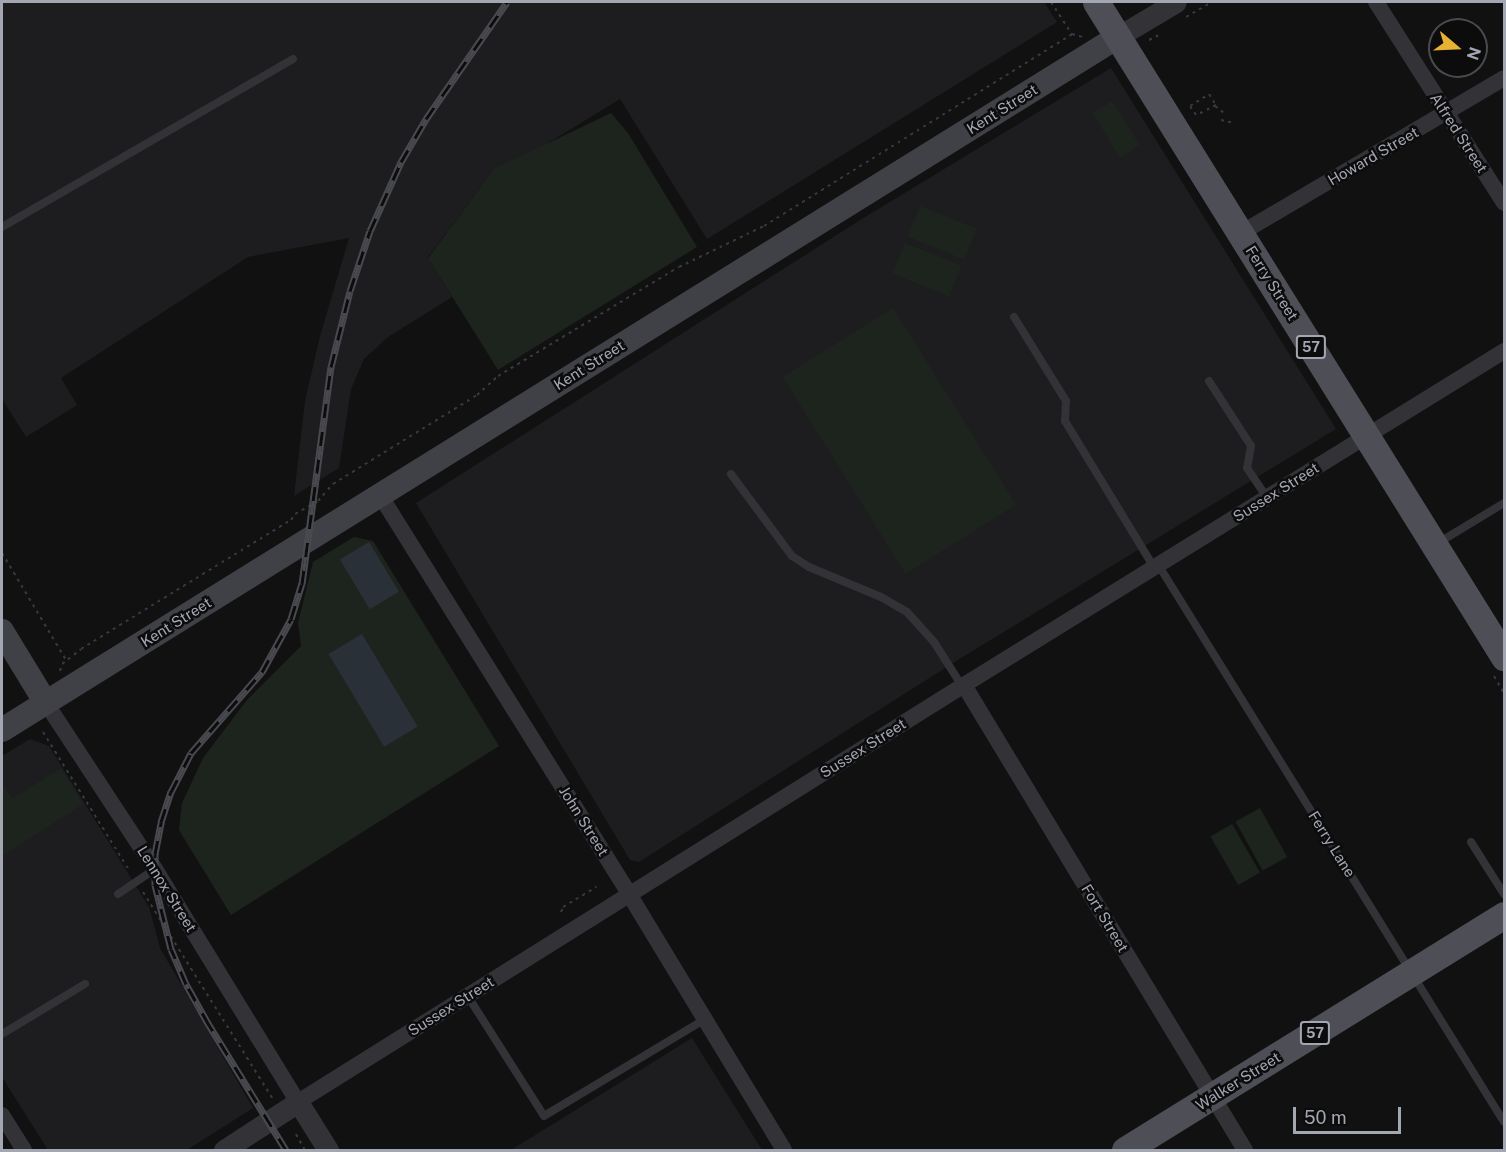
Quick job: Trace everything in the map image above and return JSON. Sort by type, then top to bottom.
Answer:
[{"type":"main road","name":"Ferry Street","points":[[1096,2],[1504,657]]},
{"type":"main road","name":"Kent Street","points":[[2,730],[1119,36]]},
{"type":"main road","name":"Lennox Street","points":[[2,631],[46,702]]},
{"type":"main road","name":"Walker Street","points":[[1125,1150],[1504,915]]},
{"type":"street","name":"Kent Street","points":[[1119,36],[1176,2]]},
{"type":"street","name":"Alfred Street","points":[[1376,2],[1504,203]]},
{"type":"street","name":"Howard Street","points":[[1241,233],[1504,78]]},
{"type":"street","name":"Sussex Street","points":[[224,1150],[467,995],[1504,351]]},
{"type":"street","name":"John Street","points":[[380,495],[629,894],[784,1150]]},
{"type":"street","name":"Fort Street","points":[[963,686],[1245,1150]]},
{"type":"street","name":"Lennox Street","points":[[46,702],[155,869],[328,1150]]},
{"type":"street","points":[[2,1115],[24,1150]]},
{"type":"lane","points":[[2,227],[293,59]]},
{"type":"lane","name":"Ferry Lane","points":[[1014,317],[1066,401],[1065,421],[1504,1122]]},
{"type":"lane","points":[[1209,381],[1251,446],[1247,468],[1267,498]]},
{"type":"lane","points":[[731,474],[792,556],[809,567],[881,597],[907,612],[934,642],[963,686]]},
{"type":"lane","points":[[1435,544],[1504,503]]},
{"type":"lane","points":[[1471,842],[1504,894]]},
{"type":"lane","points":[[118,894],[155,869]]},
{"type":"lane","points":[[2,1034],[85,984]]},
{"type":"lane","points":[[467,995],[544,1116],[704,1020]]},
{"type":"path","points":[[1051,2],[1072,34]]},
{"type":"path","points":[[60,671],[66,660],[291,520],[295,514],[318,501],[333,484],[477,395],[498,376],[679,267],[764,226],[1072,34],[1081,34],[1085,39]]},
{"type":"path","points":[[1215,106],[1199,116],[1190,106],[1209,94],[1215,106],[1224,112]]},
{"type":"path","points":[[1221,120],[1234,123]]},
{"type":"path","points":[[2,553],[66,660]]},
{"type":"path","points":[[43,732],[273,1100]]},
{"type":"path","points":[[561,912],[563,907],[596,887]]},
{"type":"path","points":[[293,1130],[305,1150]]},
{"type":"shaded area","points":[[2,2],[1044,2],[1057,22],[707,239],[620,99],[532,153],[483,184],[428,257],[452,297],[388,337],[364,359],[351,389],[339,468],[294,496],[305,401],[320,336],[349,238],[248,257],[61,378],[77,405],[26,437],[2,399]]},
{"type":"shaded area","points":[[1111,68],[1336,429],[961,658],[639,862],[630,860],[416,503],[865,217]]},
{"type":"shaded area","points":[[1112,101],[1140,145],[1120,157],[1092,113]]},
{"type":"shaded area","points":[[611,113],[628,133],[697,247],[498,370],[428,258],[494,169]]},
{"type":"shaded area","points":[[920,206],[977,229],[964,259],[908,237]]},
{"type":"shaded area","points":[[905,243],[962,266],[949,296],[893,274]]},
{"type":"shaded area","points":[[893,308],[1016,505],[906,574],[783,377]]},
{"type":"shaded area","points":[[354,537],[373,541],[499,746],[231,915],[179,830],[182,803],[203,758],[247,700],[301,646],[298,623],[313,562]]},
{"type":"shaded area","points":[[369,542],[399,592],[370,609],[340,560]]},
{"type":"shaded area","points":[[362,634],[418,727],[384,747],[329,654]]},
{"type":"shaded area","points":[[30,739],[49,746],[149,907],[160,948],[253,1108],[187,1150],[48,1150],[2,1077],[2,756]]},
{"type":"shaded area","points":[[61,768],[83,804],[2,856],[2,783],[12,799]]},
{"type":"shaded area","points":[[1260,808],[1287,857],[1263,871],[1236,822]]},
{"type":"shaded area","points":[[1232,824],[1260,872],[1238,885],[1210,836]]},
{"type":"shaded area","points":[[692,1038],[762,1150],[511,1150]]},
{"type":"railway","points":[[286,1150],[209,1025],[186,984],[171,949],[155,885],[155,854],[161,822],[171,792],[191,753],[262,672],[291,619],[302,584],[331,367],[350,291],[370,231],[401,162],[426,119],[507,2]]}]
